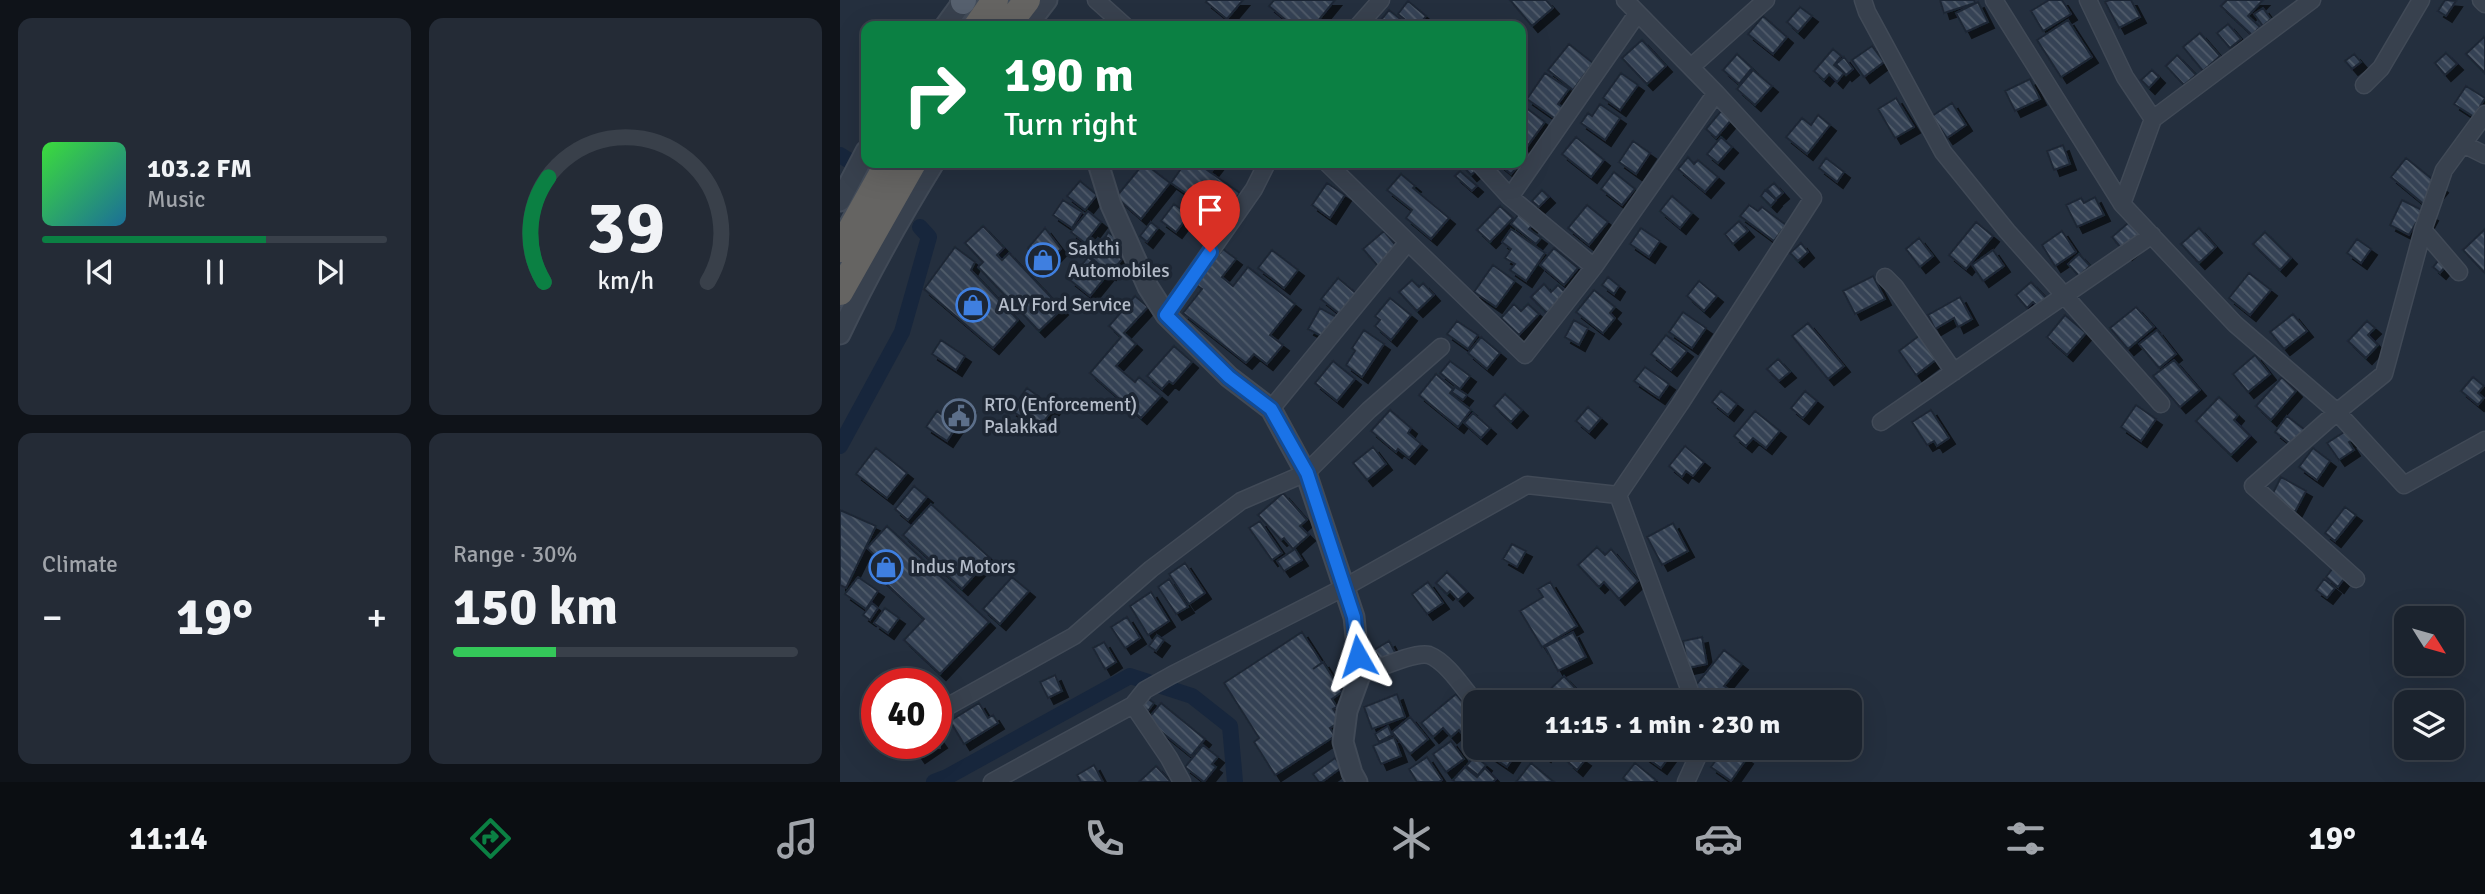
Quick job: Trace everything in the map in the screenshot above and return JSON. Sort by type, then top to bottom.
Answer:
[{"type":"highway","points":[[980,21],[995,0]]},
{"type":"highway","points":[[1011,21],[1027,0]]},
{"type":"highway","points":[[840,249],[885,168]]},
{"type":"highway","points":[[840,292],[910,168]]},
{"type":"street","points":[[1031,21],[1047,0]]},
{"type":"street","points":[[1096,0],[1119,21]]},
{"type":"street","points":[[1362,21],[1381,0]]},
{"type":"street","points":[[1618,495],[1813,198],[1625,0]]},
{"type":"street","points":[[1691,67],[1766,0]]},
{"type":"street","points":[[1863,0],[1943,152],[2007,231],[2161,404]]},
{"type":"street","points":[[1994,0],[2122,204],[2235,324],[2337,412],[2404,485],[2485,440]]},
{"type":"street","points":[[2088,0],[2125,77],[2153,119]]},
{"type":"street","points":[[2122,204],[2153,119],[2312,0]]},
{"type":"street","points":[[2364,85],[2381,68],[2421,0]]},
{"type":"street","points":[[2481,0],[2485,4]]},
{"type":"street","points":[[949,21],[964,1]]},
{"type":"street","points":[[1510,197],[1637,14]]},
{"type":"street","points":[[1332,168],[1525,355],[1594,267],[1716,93]]},
{"type":"street","points":[[2356,579],[2253,486],[2384,374],[2423,230],[2444,170],[2485,114]]},
{"type":"street","points":[[2463,144],[2485,155]]},
{"type":"street","points":[[840,201],[861,161]]},
{"type":"street","points":[[840,334],[904,211],[931,168]]},
{"type":"street","points":[[1100,168],[1111,205],[1148,287],[1166,315],[1229,377],[1271,409],[1307,473],[1354,617],[1360,675],[1347,711],[1343,742],[1357,782]]},
{"type":"street","points":[[1166,315],[1254,190],[1265,168]]},
{"type":"street","points":[[1484,168],[1510,197],[1594,267]]},
{"type":"street","points":[[2423,230],[2459,272]]},
{"type":"street","points":[[1881,422],[2152,235]]},
{"type":"street","points":[[1271,409],[1408,243]]},
{"type":"street","points":[[1885,277],[1895,286],[1954,372]]},
{"type":"street","points":[[952,704],[1074,636],[1151,569],[1241,501],[1307,473],[1369,410],[1441,347]]},
{"type":"street","points":[[992,782],[1133,705],[1145,690],[1172,675],[1345,587],[1527,485],[1618,495]]},
{"type":"street","points":[[1618,495],[1690,690]]},
{"type":"street","points":[[1360,675],[1416,656],[1428,655],[1442,664],[1465,690]]},
{"type":"street","points":[[1133,705],[1182,782]]},
{"type":"street","points":[[1686,782],[1696,760]]},
{"type":"building","points":[[1243,0],[1227,19],[1206,2]]},
{"type":"building","points":[[1274,0],[1335,0],[1318,21],[1287,21],[1269,6]]},
{"type":"building","points":[[1510,0],[1546,0],[1553,8],[1532,26]]},
{"type":"building","points":[[1940,0],[1974,0],[1975,3],[1944,13]]},
{"type":"building","points":[[2049,0],[2062,0],[2071,14],[2043,31],[2031,11]]},
{"type":"building","points":[[2131,0],[2140,17],[2119,28],[2105,2]]},
{"type":"building","points":[[2227,0],[2263,0],[2248,16],[2260,27],[2252,35],[2221,6]]},
{"type":"building","points":[[2445,0],[2456,1],[2446,16],[2438,11]]},
{"type":"building","points":[[1408,1],[1426,16],[1422,21],[1407,21],[1398,14]]},
{"type":"building","points":[[1978,2],[1988,22],[1966,32],[1956,13]]},
{"type":"building","points":[[1800,7],[1812,16],[1798,32],[1787,22]]},
{"type":"building","points":[[2263,8],[2271,19],[2263,26],[2254,14]]},
{"type":"building","points":[[1389,10],[1403,21],[1380,21]]},
{"type":"building","points":[[1763,16],[1787,37],[1773,54],[1748,34]]},
{"type":"building","points":[[2068,20],[2092,57],[2061,77],[2037,40]]},
{"type":"building","points":[[2228,24],[2241,39],[2230,48],[2217,33]]},
{"type":"building","points":[[2200,33],[2220,56],[2203,71],[2183,47]]},
{"type":"building","points":[[2484,37],[2485,39],[2485,73],[2466,54]]},
{"type":"building","points":[[1642,40],[1666,66],[1647,84],[1622,58]]},
{"type":"building","points":[[1569,44],[1593,63],[1573,90],[1548,70]]},
{"type":"building","points":[[1872,46],[1884,62],[1864,77],[1852,60]]},
{"type":"building","points":[[1833,49],[1841,56],[1834,65],[1844,73],[1837,82],[1829,74],[1824,80],[1814,71]]},
{"type":"building","points":[[2446,53],[2457,64],[2445,75],[2435,63]]},
{"type":"building","points":[[1737,54],[1752,68],[1739,84],[1723,70]]},
{"type":"building","points":[[2354,54],[2361,62],[2352,69],[2345,61]]},
{"type":"building","points":[[2177,55],[2196,75],[2184,85],[2166,66]]},
{"type":"building","points":[[1844,57],[1853,69],[1846,75],[1836,64]]},
{"type":"building","points":[[1753,70],[1772,86],[1755,105],[1737,89]]},
{"type":"building","points":[[2152,70],[2159,77],[2149,88],[2141,80]]},
{"type":"building","points":[[1545,73],[1569,89],[1558,104],[1565,109],[1557,120],[1527,99]]},
{"type":"building","points":[[1621,73],[1638,85],[1620,110],[1603,98]]},
{"type":"building","points":[[2030,79],[2040,99],[2015,111],[2005,91]]},
{"type":"building","points":[[2466,86],[2485,98],[2474,117],[2454,104]]},
{"type":"building","points":[[1896,98],[1914,127],[1895,138],[1878,109]]},
{"type":"building","points":[[1952,103],[1966,125],[1947,138],[1932,116]]},
{"type":"building","points":[[1600,104],[1620,118],[1605,140],[1581,123],[1588,113],[1592,116]]},
{"type":"building","points":[[1526,108],[1545,122],[1526,148]]},
{"type":"building","points":[[1721,111],[1732,119],[1716,138],[1706,129]]},
{"type":"building","points":[[1818,115],[1830,125],[1807,154],[1786,137],[1802,118],[1811,125]]},
{"type":"building","points":[[1576,137],[1604,160],[1591,177],[1562,154]]},
{"type":"building","points":[[1721,137],[1732,147],[1718,163],[1707,154]]},
{"type":"building","points":[[1633,141],[1650,153],[1636,174],[1619,162]]},
{"type":"building","points":[[2063,145],[2070,164],[2054,170],[2047,151]]},
{"type":"building","points":[[1688,157],[1694,164],[1698,160],[1718,177],[1705,192],[1678,169]]},
{"type":"building","points":[[1826,158],[1844,172],[1837,182],[1819,168]]},
{"type":"building","points":[[2406,158],[2442,187],[2426,206],[2391,177]]},
{"type":"building","points":[[1140,168],[1150,168],[1170,183],[1141,219],[1116,197]]},
{"type":"building","points":[[1182,168],[1204,168],[1240,193],[1221,218],[1171,183]]},
{"type":"building","points":[[1465,168],[1479,168],[1471,175]]},
{"type":"building","points":[[1504,168],[1516,168],[1511,174]]},
{"type":"building","points":[[1460,171],[1477,186],[1472,191],[1455,176]]},
{"type":"building","points":[[1614,172],[1635,189],[1622,205],[1601,189]]},
{"type":"building","points":[[1401,174],[1415,186],[1413,188],[1449,218],[1431,239],[1406,218],[1412,210],[1387,190]]},
{"type":"building","points":[[1080,181],[1097,195],[1085,210],[1067,196]]},
{"type":"building","points":[[1327,183],[1345,195],[1330,218],[1312,205]]},
{"type":"building","points":[[1774,183],[1783,193],[1776,199],[1767,189]]},
{"type":"building","points":[[1542,190],[1549,197],[1539,207],[1532,201]]},
{"type":"building","points":[[1765,190],[1776,200],[1771,206],[1761,196]]},
{"type":"building","points":[[1672,196],[1692,213],[1680,228],[1660,211]]},
{"type":"building","points":[[2095,197],[2104,215],[2077,227],[2066,205],[2081,198],[2084,203]]},
{"type":"building","points":[[1063,200],[1082,212],[1072,228],[1053,215]]},
{"type":"building","points":[[2402,200],[2432,215],[2425,228],[2416,223],[2409,235],[2390,225]]},
{"type":"building","points":[[1174,204],[1189,215],[1176,232],[1161,221]]},
{"type":"building","points":[[1587,205],[1608,222],[1589,245],[1568,228]]},
{"type":"building","points":[[1749,205],[1758,211],[1762,207],[1786,225],[1774,241],[1740,216]]},
{"type":"building","points":[[1500,206],[1513,218],[1490,242],[1477,230]]},
{"type":"building","points":[[1088,211],[1101,222],[1085,243],[1071,232]]},
{"type":"building","points":[[1521,211],[1535,222],[1529,229],[1541,238],[1536,244],[1511,224]]},
{"type":"building","points":[[2136,216],[2151,233],[2126,254],[2112,237]]},
{"type":"building","points":[[1739,221],[1748,231],[1733,244],[1725,234]]},
{"type":"building","points":[[1151,222],[1158,228],[1147,242],[1140,236]]},
{"type":"building","points":[[1976,222],[1993,236],[1966,269],[1949,255]]},
{"type":"building","points":[[983,226],[1004,248],[997,255],[1002,260],[1009,253],[1062,309],[1039,331],[978,267],[983,262],[965,243]]},
{"type":"building","name":"Sakthi Automobiles","points":[[1045,228],[1061,249],[1041,270],[1028,248]]},
{"type":"building","points":[[1641,228],[1660,241],[1649,257],[1630,244]]},
{"type":"building","points":[[2199,228],[2216,247],[2199,263],[2181,244]]},
{"type":"building","points":[[1511,229],[1545,253],[1526,281],[1510,270],[1515,264],[1505,258],[1511,249],[1502,242]]},
{"type":"building","points":[[2485,229],[2485,273],[2463,250]]},
{"type":"building","points":[[1384,231],[1398,248],[1378,266],[1363,249]]},
{"type":"building","points":[[2062,231],[2076,252],[2055,266],[2042,245]]},
{"type":"building","points":[[1108,232],[1116,238],[1113,243],[1105,238]]},
{"type":"building","points":[[2265,232],[2291,258],[2280,270],[2253,244]]},
{"type":"building","points":[[1098,238],[1122,259],[1110,274],[1086,253]]},
{"type":"building","points":[[1919,238],[1933,256],[1920,267],[1906,249]]},
{"type":"building","points":[[2357,239],[2371,249],[2361,263],[2347,253]]},
{"type":"building","points":[[1801,243],[1808,252],[1798,261],[1790,253]]},
{"type":"building","name":"ALY Ford Service","points":[[955,247],[975,262],[971,270],[1018,320],[993,348],[924,289]]},
{"type":"building","points":[[1554,248],[1578,268],[1564,285],[1540,265]]},
{"type":"building","points":[[1223,249],[1236,259],[1222,277],[1233,286],[1248,267],[1295,304],[1270,335],[1283,345],[1267,364],[1254,354],[1246,363],[1183,313],[1202,289],[1195,284]]},
{"type":"building","points":[[1272,250],[1298,270],[1284,288],[1258,268]]},
{"type":"building","points":[[1993,250],[2004,266],[1983,281],[1972,265]]},
{"type":"building","points":[[2079,254],[2090,266],[2079,276],[2068,264]]},
{"type":"building","points":[[2442,256],[2449,262],[2440,273],[2433,267]]},
{"type":"building","points":[[1088,257],[1108,274],[1090,296],[1070,280]]},
{"type":"building","points":[[1493,265],[1515,281],[1496,307],[1474,292]]},
{"type":"building","points":[[2249,273],[2271,290],[2250,315],[2229,298]]},
{"type":"building","points":[[1873,276],[1885,299],[1855,314],[1843,291]]},
{"type":"building","points":[[1608,277],[1619,286],[1614,294],[1602,285]]},
{"type":"building","points":[[1338,278],[1358,295],[1341,315],[1321,299]]},
{"type":"building","points":[[1412,280],[1419,287],[1423,283],[1434,295],[1417,311],[1399,292]]},
{"type":"building","points":[[1699,281],[1717,296],[1704,311],[1687,296]]},
{"type":"building","points":[[2031,282],[2047,299],[2038,307],[2033,302],[2027,308],[2016,295]]},
{"type":"building","points":[[1544,284],[1551,292],[1558,285],[1566,293],[1547,313],[1531,297]]},
{"type":"building","points":[[1594,290],[1615,307],[1610,313],[1615,318],[1603,333],[1576,312]]},
{"type":"building","points":[[1135,296],[1148,307],[1124,333],[1136,344],[1116,366],[1135,382],[1139,377],[1161,396],[1141,418],[1090,373],[1121,337],[1109,326]]},
{"type":"building","points":[[1960,297],[1972,319],[1958,327],[1954,318],[1935,329],[1928,315]]},
{"type":"building","points":[[1390,298],[1411,315],[1391,340],[1375,326],[1380,320],[1375,316]]},
{"type":"building","points":[[1514,304],[1521,311],[1528,304],[1539,314],[1519,335],[1501,318]]},
{"type":"building","points":[[2136,307],[2154,327],[2128,349],[2110,328]]},
{"type":"building","points":[[1320,308],[1336,317],[1325,338],[1308,329]]},
{"type":"building","points":[[1683,312],[1706,328],[1692,348],[1669,332]]},
{"type":"building","points":[[2293,314],[2307,331],[2284,349],[2270,332]]},
{"type":"building","points":[[2065,315],[2086,333],[2067,355],[2047,337]]},
{"type":"building","points":[[1574,320],[1588,328],[1579,345],[1565,337]]},
{"type":"building","points":[[1457,321],[1478,335],[1468,349],[1447,334]]},
{"type":"building","points":[[2367,321],[2375,328],[2368,335],[2378,345],[2366,358],[2348,341]]},
{"type":"building","points":[[1808,323],[1844,366],[1828,379],[1792,336]]},
{"type":"building","points":[[1364,330],[1384,344],[1362,377],[1346,365],[1355,351],[1352,348]]},
{"type":"building","points":[[2157,330],[2176,354],[2159,368],[2139,344]]},
{"type":"building","points":[[1666,335],[1687,351],[1671,370],[1651,354]]},
{"type":"building","points":[[1920,335],[1937,359],[1916,375],[1899,351]]},
{"type":"building","points":[[1481,337],[1500,353],[1487,369],[1468,353]]},
{"type":"building","points":[[941,340],[965,356],[956,370],[932,354]]},
{"type":"building","points":[[1174,346],[1192,362],[1173,384],[1169,381],[1162,389],[1147,376]]},
{"type":"building","points":[[2255,355],[2270,374],[2248,392],[2233,374]]},
{"type":"building","points":[[1778,359],[1790,372],[1779,381],[1767,369]]},
{"type":"building","points":[[2174,360],[2200,390],[2180,407],[2153,376]]},
{"type":"building","points":[[1333,361],[1355,379],[1337,401],[1315,383]]},
{"type":"building","points":[[1450,361],[1470,376],[1460,389],[1440,373]]},
{"type":"building","points":[[1645,367],[1669,384],[1659,398],[1634,381]]},
{"type":"building","points":[[1436,374],[1453,389],[1450,393],[1471,410],[1458,427],[1419,395]]},
{"type":"building","points":[[2282,377],[2296,391],[2271,420],[2256,406]]},
{"type":"building","points":[[2473,377],[2484,386],[2478,393],[2484,398],[2478,405],[2461,391]]},
{"type":"building","points":[[1455,387],[1467,395],[1463,400],[1452,392]]},
{"type":"building","points":[[1027,388],[1054,408],[1038,429],[1011,410]]},
{"type":"building","points":[[1721,391],[1737,404],[1728,415],[1712,402]]},
{"type":"building","points":[[1805,391],[1817,401],[1803,418],[1791,408]]},
{"type":"building","points":[[1505,394],[1522,410],[1511,422],[1494,406]]},
{"type":"building","points":[[2219,397],[2238,415],[2234,420],[2250,436],[2231,455],[2196,421]]},
{"type":"building","points":[[956,398],[970,407],[947,441],[926,427],[937,411],[944,416]]},
{"type":"building","points":[[2136,405],[2156,419],[2141,441],[2121,427]]},
{"type":"building","points":[[1588,407],[1601,418],[1589,432],[1576,421]]},
{"type":"building","points":[[1390,410],[1411,428],[1408,433],[1421,444],[1409,458],[1398,449],[1396,452],[1371,431]]},
{"type":"building","points":[[1931,410],[1949,438],[1937,446],[1934,441],[1927,445],[1912,422]]},
{"type":"building","points":[[1755,411],[1780,431],[1766,448],[1753,438],[1746,446],[1734,436]]},
{"type":"building","points":[[1473,413],[1490,428],[1481,438],[1464,423]]},
{"type":"building","points":[[2287,416],[2305,430],[2293,446],[2275,432]]},
{"type":"building","points":[[2352,427],[2358,437],[2349,442],[2354,450],[2339,460],[2327,443]]},
{"type":"building","points":[[1685,446],[1704,462],[1693,476],[1686,471],[1682,477],[1669,466]]},
{"type":"building","points":[[1373,447],[1386,464],[1367,480],[1353,463]]},
{"type":"building","points":[[876,448],[907,473],[887,498],[856,474]]},
{"type":"building","points":[[2313,448],[2330,461],[2317,480],[2299,467]]},
{"type":"building","points":[[2281,477],[2306,491],[2295,512],[2270,499]]},
{"type":"building","points":[[914,486],[927,497],[908,520],[895,509]]},
{"type":"building","points":[[1283,493],[1307,520],[1300,526],[1309,535],[1293,549],[1258,515]]},
{"type":"building","points":[[931,504],[990,558],[962,589],[903,535]]},
{"type":"building","points":[[2345,507],[2356,515],[2335,541],[2325,533]]},
{"type":"building","points":[[840,510],[876,526],[846,588],[840,585]]},
{"type":"building","points":[[1260,521],[1282,553],[1272,560],[1249,528]]},
{"type":"building","points":[[1673,523],[1688,551],[1662,565],[1647,537]]},
{"type":"building","points":[[887,526],[989,622],[946,668],[934,668],[904,640],[924,619],[877,575],[886,566],[867,548]]},
{"type":"building","points":[[1512,544],[1526,551],[1517,567],[1503,559]]},
{"type":"building","points":[[1597,547],[1605,555],[1611,549],[1638,581],[1619,599],[1604,582],[1599,587],[1578,565]]},
{"type":"building","points":[[1295,549],[1302,560],[1284,571],[1277,561]]},
{"type":"building","points":[[1185,563],[1205,593],[1189,604],[1169,574]]},
{"type":"building","points":[[2336,564],[2348,573],[2338,587],[2326,577]]},
{"type":"building","points":[[1447,572],[1467,592],[1458,600],[1450,591],[1447,594],[1436,583]]},
{"type":"building","points":[[858,577],[878,591],[866,609],[845,594]]},
{"type":"building","points":[[1012,577],[1029,591],[1000,624],[983,609]]},
{"type":"building","points":[[1169,579],[1188,607],[1176,614],[1158,587]]},
{"type":"building","points":[[2324,579],[2335,588],[2327,598],[2316,590]]},
{"type":"building","points":[[1428,582],[1443,603],[1427,614],[1412,594]]},
{"type":"building","points":[[1550,582],[1577,626],[1542,647],[1520,611],[1543,597],[1538,589]]},
{"type":"building","points":[[1151,592],[1169,621],[1148,635],[1130,606]]},
{"type":"building","points":[[872,603],[878,608],[870,620],[863,615]]},
{"type":"building","points":[[885,608],[899,618],[888,633],[874,623]]},
{"type":"building","points":[[1127,617],[1140,638],[1125,648],[1111,627]]},
{"type":"building","points":[[1302,632],[1342,692],[1332,699],[1337,707],[1333,709],[1341,721],[1330,728],[1335,736],[1275,775],[1254,742],[1259,738],[1224,683]]},
{"type":"building","points":[[1573,632],[1586,657],[1558,671],[1545,647]]},
{"type":"building","points":[[1157,635],[1164,640],[1156,651],[1149,646]]},
{"type":"building","points":[[1702,637],[1707,664],[1688,668],[1683,641]]},
{"type":"building","points":[[1389,641],[1396,654],[1382,663],[1374,650]]},
{"type":"building","points":[[1104,642],[1116,662],[1105,669],[1093,648]]},
{"type":"building","points":[[1724,650],[1742,664],[1724,686],[1727,688],[1725,690],[1700,690],[1695,686]]},
{"type":"building","points":[[1055,675],[1062,691],[1048,698],[1040,682]]},
{"type":"building","points":[[1564,676],[1577,690],[1549,690]]},
{"type":"building","points":[[1397,694],[1405,717],[1372,729],[1364,707]]},
{"type":"building","points":[[1456,694],[1463,702],[1463,735],[1459,730],[1451,737],[1443,728],[1433,737],[1421,723]]},
{"type":"building","points":[[1147,698],[1154,703],[1148,711],[1141,705]]},
{"type":"building","points":[[979,703],[988,718],[993,715],[998,723],[964,744],[952,720]]},
{"type":"building","points":[[1161,703],[1205,739],[1191,756],[1147,720]]},
{"type":"building","points":[[1410,717],[1428,739],[1410,754],[1392,732]]},
{"type":"building","points":[[1388,726],[1392,735],[1379,742],[1375,734]]},
{"type":"building","points":[[1394,737],[1401,756],[1381,764],[1373,746]]},
{"type":"building","points":[[1451,741],[1463,760],[1446,772],[1433,754]]},
{"type":"building","points":[[1203,745],[1218,757],[1212,764],[1216,767],[1204,782],[1185,767]]},
{"type":"building","points":[[1427,757],[1442,780],[1439,782],[1417,782],[1409,769]]},
{"type":"building","points":[[1335,758],[1342,767],[1319,782],[1313,774]]},
{"type":"building","points":[[1471,760],[1480,760],[1486,765],[1478,775],[1466,766]]},
{"type":"building","points":[[1497,760],[1512,760],[1507,767]]},
{"type":"building","points":[[1570,760],[1585,760],[1577,770],[1568,762]]},
{"type":"building","points":[[1650,760],[1667,760],[1661,768]]},
{"type":"building","points":[[1716,760],[1746,760],[1731,781],[1711,767]]},
{"type":"building","points":[[1531,763],[1554,782],[1516,782]]},
{"type":"building","points":[[1635,763],[1656,780],[1628,782],[1623,778]]},
{"type":"building","points":[[1094,765],[1103,782],[1081,782],[1077,775]]},
{"type":"building","points":[[1156,766],[1171,782],[1139,782]]},
{"type":"building","points":[[1465,767],[1477,777],[1485,768],[1496,779],[1493,782],[1455,782],[1453,780]]},
{"type":"waterway","points":[[840,155],[848,160]]},
{"type":"waterway","points":[[840,446],[902,332],[929,237],[920,227]]},
{"type":"waterway","points":[[934,782],[1130,676],[1192,696],[1230,726],[1235,782]]},
{"type":"place","name":"Sakthi Automobiles","points":[[1043,260]]},
{"type":"place","name":"ALY Ford Service","points":[[973,305]]},
{"type":"place","name":"RTO (Enforcement) Palakkad","points":[[959,416]]},
{"type":"place","name":"Indus Motors","points":[[886,567]]},
{"type":"route","points":[[1210,252],[1166,315],[1229,377],[1271,409],[1307,473],[1354,617],[1358,656]]}]
